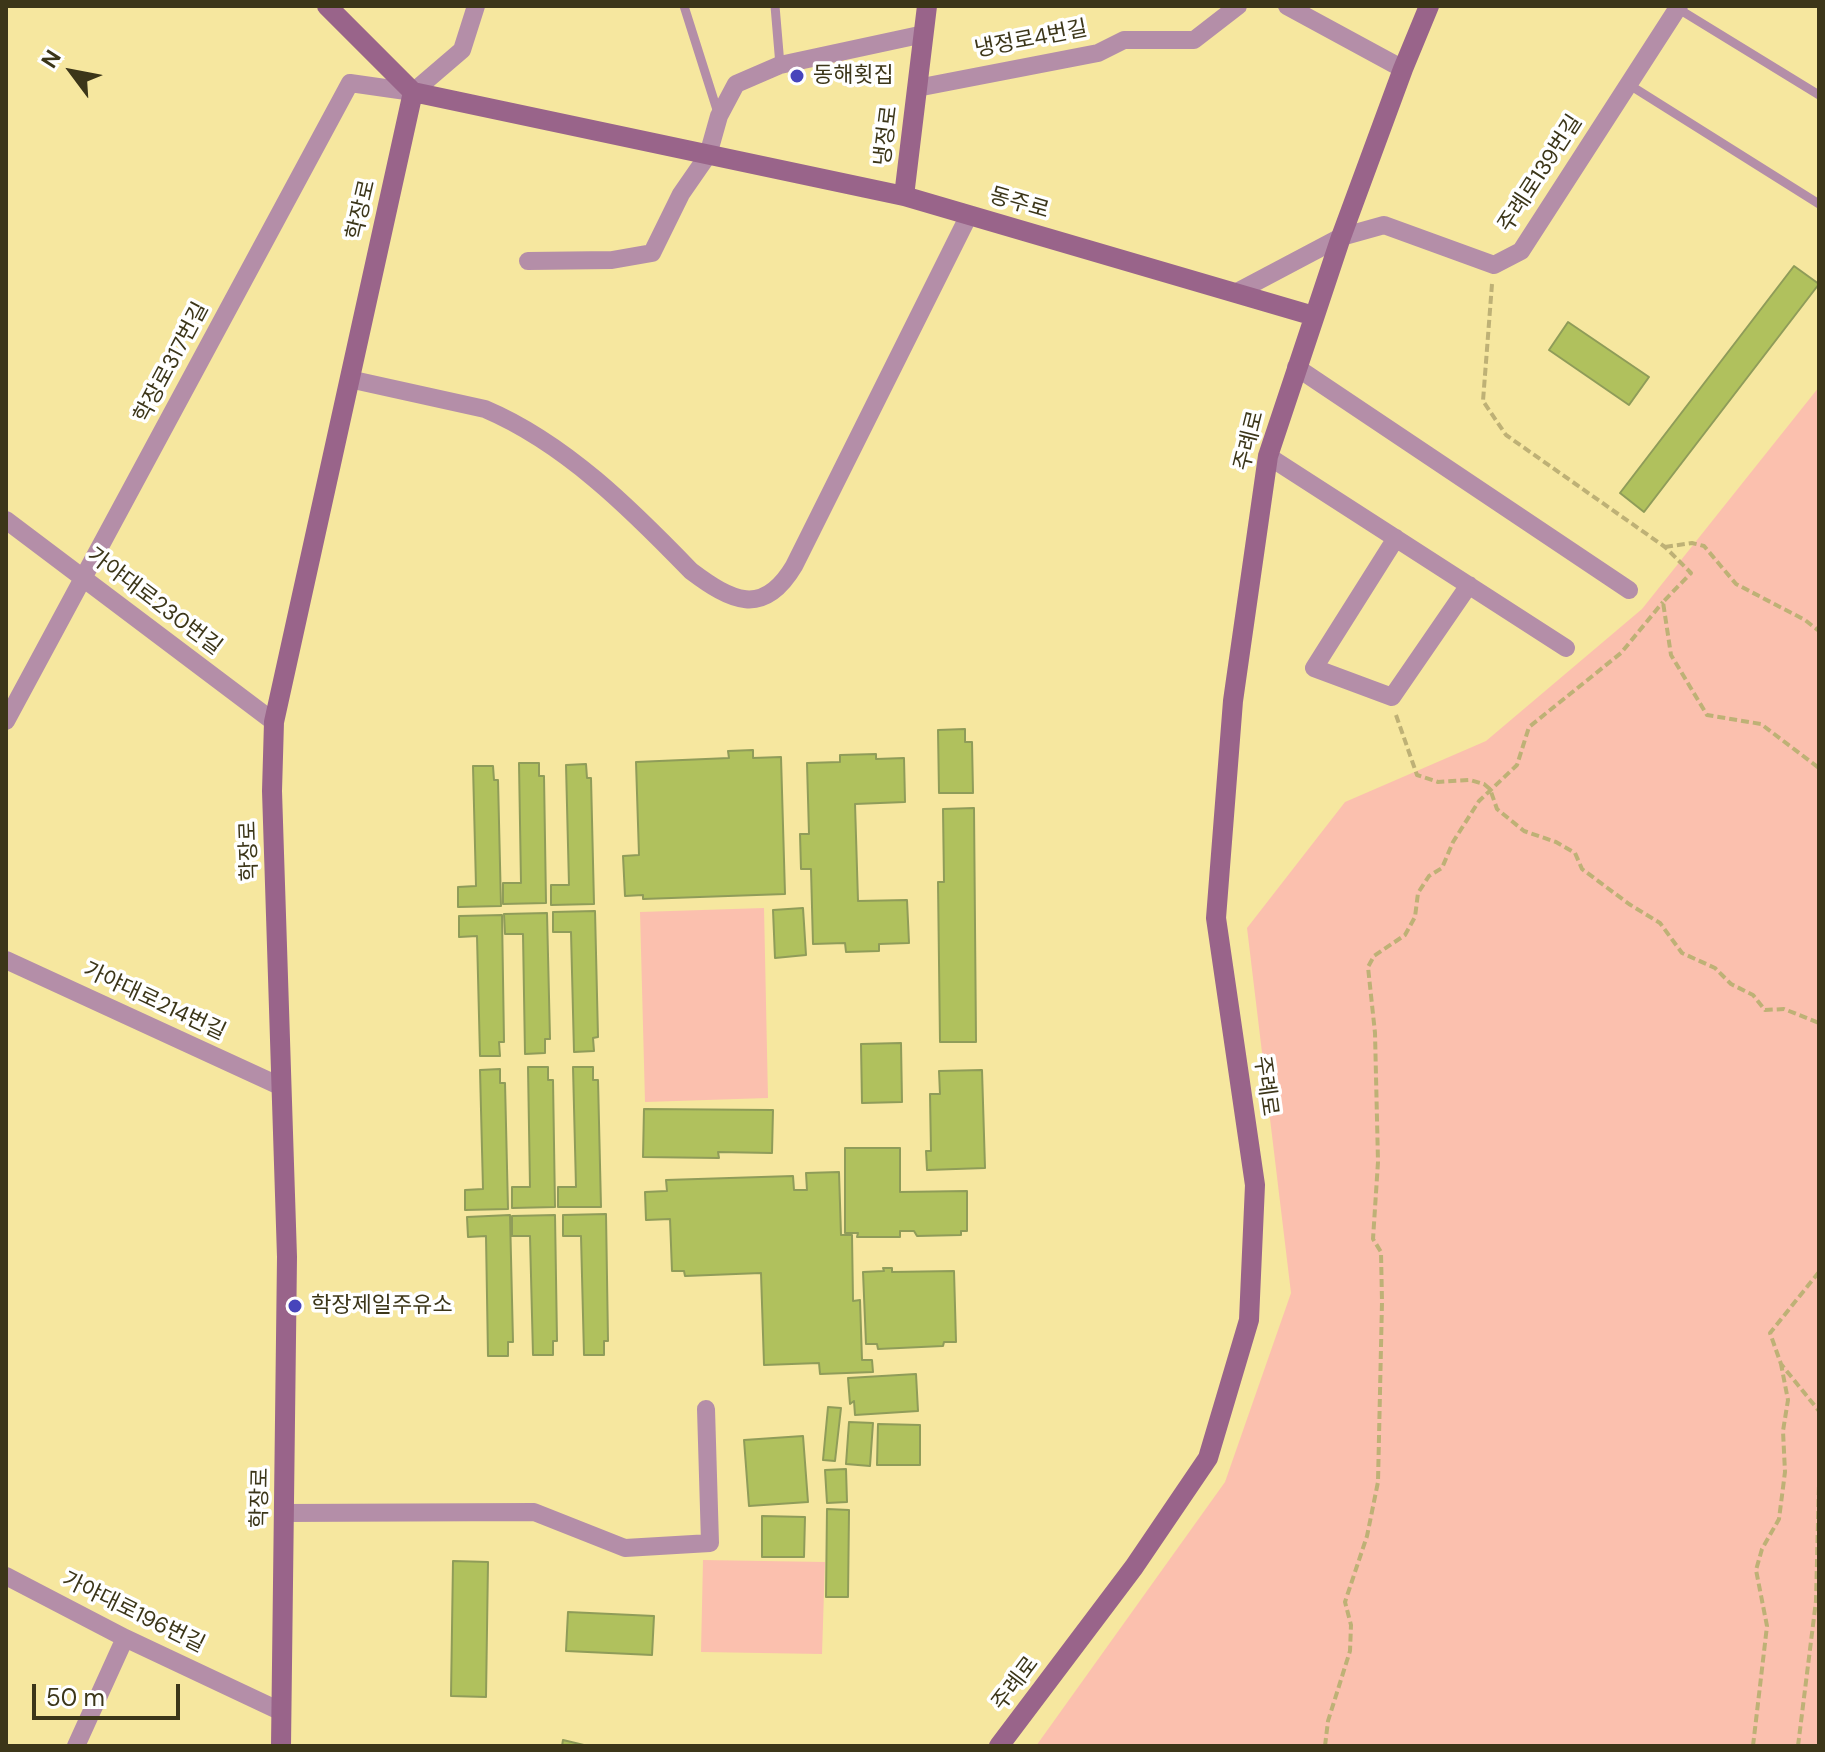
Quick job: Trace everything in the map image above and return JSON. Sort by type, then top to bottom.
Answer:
[{"type":"main road","points":[[327,6],[413,92]]},
{"type":"main road","name":"냉정로","points":[[904,196],[927,6]]},
{"type":"main road","name":"주례로","points":[[999,1746],[1134,1567],[1208,1458],[1249,1320],[1255,1185],[1216,918],[1233,701],[1268,456],[1341,237],[1429,6]]},
{"type":"main road","name":"동주로","points":[[413,92],[904,196],[1314,316]]},
{"type":"main road","name":"학장로","points":[[281,1746],[287,1257],[272,791],[274,722],[413,92]]},
{"type":"street","points":[[413,92],[462,50],[476,6]]},
{"type":"street","name":"냉정로4번길","points":[[917,88],[1098,53],[1124,40],[1194,40],[1238,6]]},
{"type":"street","points":[[1287,6],[1403,69]]},
{"type":"street","name":"주례로139번길","points":[[1494,265],[1521,251],[1678,7]]},
{"type":"street","points":[[528,261],[612,260],[652,253],[681,194],[708,155],[719,116],[736,84],[780,65],[924,34]]},
{"type":"street","name":"학장로317번길","points":[[6,721],[350,83],[413,92]]},
{"type":"street","points":[[349,379],[485,409],[499,415],[577,464],[711,586],[730,597],[746,600],[761,598],[775,591],[794,566],[969,215]]},
{"type":"street","points":[[1237,292],[1341,237],[1384,225],[1494,265]]},
{"type":"street","points":[[1296,367],[1629,590]]},
{"type":"street","points":[[1268,456],[1566,648]]},
{"type":"street","name":"가야대로230번길","points":[[6,520],[274,722]]},
{"type":"street","points":[[1396,538],[1314,668],[1392,697],[1469,585]]},
{"type":"street","name":"가야대로214번길","points":[[6,960],[282,1087]]},
{"type":"street","points":[[284,1513],[534,1512],[625,1548],[710,1543],[706,1409]]},
{"type":"street","name":"가야대로196번길","points":[[6,1576],[125,1638],[282,1712]]},
{"type":"street","points":[[76,1746],[125,1638]]},
{"type":"lane","points":[[684,6],[719,116]]},
{"type":"lane","points":[[775,6],[780,65]]},
{"type":"lane","name":"주례로139번길","points":[[1678,7],[1819,95]]},
{"type":"lane","points":[[1628,84],[1819,204]]},
{"type":"path","points":[[1325,1746],[1328,1721],[1350,1651],[1351,1625],[1345,1602],[1367,1536],[1378,1482],[1382,1290],[1381,1252],[1373,1239],[1378,1162],[1375,1033],[1368,967],[1374,956],[1405,935],[1415,917],[1418,893],[1429,876],[1442,868],[1453,842],[1490,789],[1517,765],[1529,727],[1621,653],[1691,573],[1665,547],[1506,435],[1483,401],[1494,265]]},
{"type":"path","points":[[1665,547],[1692,543],[1704,546],[1736,584],[1805,620],[1819,631]]},
{"type":"path","points":[[1663,602],[1671,655],[1707,715],[1761,724],[1819,768]]},
{"type":"path","points":[[1392,697],[1417,775],[1438,782],[1470,780],[1490,789],[1497,809],[1524,831],[1556,842],[1575,853],[1582,869],[1660,923],[1682,953],[1715,968],[1731,984],[1753,995],[1765,1010],[1784,1009],[1819,1023]]},
{"type":"path","points":[[1753,1746],[1767,1626],[1756,1570],[1762,1549],[1779,1519],[1785,1472],[1783,1431],[1788,1400],[1781,1364],[1770,1333],[1819,1272]]},
{"type":"path","points":[[1781,1364],[1819,1411]]},
{"type":"path","points":[[1798,1746],[1816,1601],[1819,1483]]},
{"type":"shaded area","points":[[1819,387],[1819,1746],[1036,1746],[1225,1482],[1291,1293],[1247,928],[1345,802],[1486,741],[1642,609]]},
{"type":"shaded area","points":[[764,908],[768,1098],[645,1102],[640,912]]},
{"type":"shaded area","points":[[703,1560],[825,1562],[822,1654],[701,1652]]},
{"type":"building","points":[[1794,266],[1819,284],[1644,512],[1620,493]]},
{"type":"building","points":[[1568,322],[1649,377],[1629,405],[1549,350]]},
{"type":"building","points":[[965,729],[965,742],[972,742],[973,793],[939,793],[938,730]]},
{"type":"building","points":[[753,750],[753,758],[781,757],[785,894],[643,899],[643,895],[625,896],[623,856],[639,855],[636,762],[729,758],[728,751]]},
{"type":"building","points":[[876,754],[876,759],[904,758],[905,802],[855,804],[858,901],[907,900],[909,943],[879,944],[879,951],[846,952],[845,943],[813,944],[811,869],[801,869],[800,834],[809,834],[807,763],[840,762],[840,755]]},
{"type":"building","points":[[519,763],[539,763],[539,776],[544,776],[546,903],[503,904],[503,883],[521,883]]},
{"type":"building","points":[[586,764],[587,778],[591,778],[594,904],[551,905],[551,885],[569,885],[566,765]]},
{"type":"building","points":[[473,766],[493,766],[494,780],[498,780],[501,906],[458,907],[458,887],[476,886]]},
{"type":"building","points":[[974,808],[976,1042],[940,1042],[938,882],[944,882],[943,809]]},
{"type":"building","points":[[803,908],[806,955],[775,958],[773,910]]},
{"type":"building","points":[[595,911],[598,1037],[593,1038],[594,1051],[574,1052],[571,932],[553,932],[553,912]]},
{"type":"building","points":[[547,913],[550,1039],[545,1039],[545,1053],[525,1054],[523,934],[505,934],[504,914]]},
{"type":"building","points":[[502,915],[504,1042],[499,1042],[500,1056],[480,1056],[477,936],[459,937],[459,916]]},
{"type":"building","points":[[901,1043],[902,1102],[862,1103],[861,1044]]},
{"type":"building","points":[[528,1067],[548,1067],[548,1080],[553,1080],[555,1207],[512,1208],[512,1187],[530,1187]]},
{"type":"building","points":[[573,1067],[593,1067],[593,1080],[598,1080],[601,1207],[558,1207],[558,1187],[576,1187]]},
{"type":"building","points":[[500,1069],[500,1083],[505,1083],[508,1209],[465,1210],[465,1190],[483,1189],[480,1070]]},
{"type":"building","points":[[982,1070],[985,1168],[927,1170],[926,1151],[931,1151],[930,1094],[940,1094],[939,1071]]},
{"type":"building","points":[[644,1109],[773,1110],[772,1153],[718,1152],[719,1158],[643,1157]]},
{"type":"building","points":[[845,1148],[900,1148],[900,1192],[967,1191],[967,1231],[961,1231],[961,1235],[917,1236],[914,1231],[900,1231],[900,1237],[857,1237],[858,1233],[845,1233]]},
{"type":"building","points":[[839,1172],[841,1235],[852,1235],[853,1301],[860,1300],[862,1360],[872,1360],[873,1372],[820,1374],[819,1363],[764,1365],[761,1273],[685,1276],[684,1271],[672,1271],[670,1219],[646,1220],[645,1192],[667,1191],[666,1180],[793,1176],[794,1190],[807,1190],[806,1173]]},
{"type":"building","points":[[606,1214],[608,1341],[604,1341],[604,1355],[584,1355],[581,1236],[563,1236],[563,1215]]},
{"type":"building","points":[[510,1215],[513,1342],[508,1342],[508,1356],[488,1356],[486,1236],[468,1237],[467,1217]]},
{"type":"building","points":[[555,1215],[557,1341],[553,1341],[553,1355],[533,1355],[530,1236],[512,1236],[512,1216]]},
{"type":"building","points":[[883,1268],[892,1268],[892,1272],[954,1271],[956,1342],[944,1342],[943,1346],[878,1349],[877,1344],[866,1344],[863,1272],[884,1271]]},
{"type":"building","points":[[916,1374],[918,1411],[855,1415],[854,1401],[850,1404],[848,1378]]},
{"type":"building","points":[[828,1407],[841,1408],[835,1461],[823,1460]]},
{"type":"building","points":[[849,1422],[873,1423],[870,1466],[846,1464]]},
{"type":"building","points":[[878,1424],[920,1425],[920,1465],[877,1465]]},
{"type":"building","points":[[803,1436],[808,1502],[749,1506],[744,1440]]},
{"type":"building","points":[[846,1469],[847,1502],[827,1503],[825,1470]]},
{"type":"building","points":[[827,1509],[849,1510],[848,1597],[826,1597]]},
{"type":"building","points":[[762,1516],[805,1517],[804,1557],[762,1557]]},
{"type":"building","points":[[453,1561],[488,1562],[486,1697],[451,1696]]},
{"type":"building","points":[[568,1612],[654,1616],[652,1655],[566,1651]]},
{"type":"building","points":[[563,1740],[588,1746],[562,1746]]},
{"type":"place","name":"동해횟집","points":[[797,76]]},
{"type":"place","name":"학장제일주유소","points":[[295,1306]]}]
